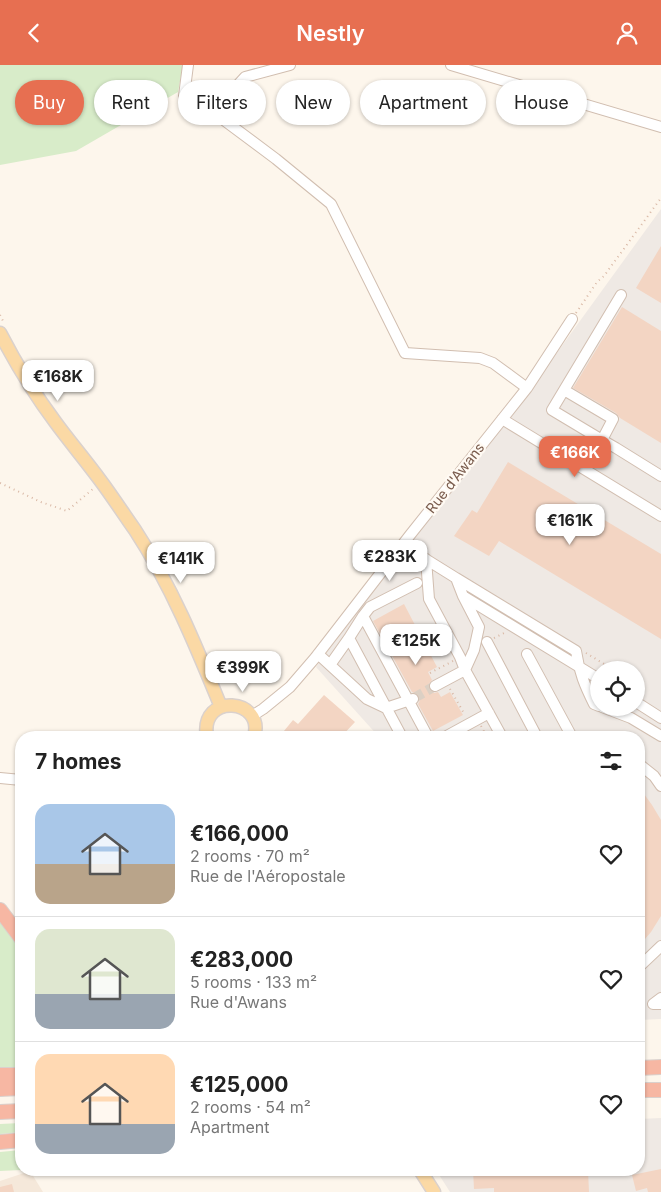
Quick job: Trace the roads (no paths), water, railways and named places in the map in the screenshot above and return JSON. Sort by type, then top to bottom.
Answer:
[{"type":"highway","points":[[0,910],[15,929]]},
{"type":"highway","points":[[645,1068],[661,1067]]},
{"type":"highway","points":[[0,1075],[15,1075]]},
{"type":"highway","points":[[0,1089],[15,1088]]},
{"type":"highway","points":[[645,1090],[661,1090]]},
{"type":"highway","points":[[0,1112],[15,1111]]},
{"type":"highway","points":[[0,1142],[15,1141]]},
{"type":"main road","points":[[0,333],[22,372],[55,422],[102,481],[136,532],[161,575],[204,663],[221,707]]},
{"type":"main road","points":[[206,731],[208,720],[213,712],[221,707],[230,705],[238,706],[252,716],[256,731]]},
{"type":"main road","points":[[424,1176],[434,1192]]},
{"type":"street","points":[[186,80],[188,65]]},
{"type":"street","points":[[242,80],[245,77],[290,65]]},
{"type":"street","points":[[451,65],[661,127]]},
{"type":"street","points":[[230,125],[331,204],[405,353],[480,358],[493,363],[527,388]]},
{"type":"street","points":[[621,295],[552,410],[661,476]]},
{"type":"street","name":"Rue d'Awans","points":[[252,716],[290,687],[318,654],[527,388],[572,319]]},
{"type":"street","points":[[564,390],[613,419],[602,440]]},
{"type":"street","points":[[502,419],[661,516]]},
{"type":"street","points":[[403,545],[576,651],[584,685],[590,697]]},
{"type":"street","points":[[426,559],[429,599],[498,731]]},
{"type":"street","points":[[435,686],[465,670],[474,650],[479,627],[456,578]]},
{"type":"street","points":[[330,665],[370,607],[417,583]]},
{"type":"street","points":[[463,596],[580,670]]},
{"type":"street","points":[[469,608],[590,675]]},
{"type":"street","points":[[363,616],[411,700],[425,731]]},
{"type":"street","points":[[349,638],[399,731]]},
{"type":"street","points":[[487,642],[534,731]]},
{"type":"street","points":[[318,654],[367,699],[386,708],[411,700]]},
{"type":"street","points":[[527,654],[569,731]]},
{"type":"street","points":[[645,708],[661,718]]},
{"type":"street","points":[[457,731],[488,713]]},
{"type":"street","points":[[626,716],[661,736]]},
{"type":"street","points":[[645,769],[661,786]]},
{"type":"street","points":[[0,778],[15,780]]},
{"type":"street","points":[[645,961],[661,946]]},
{"type":"street","points":[[661,998],[653,1004],[661,1004]]},
{"type":"tunnel","points":[[414,698],[435,686]]}]
